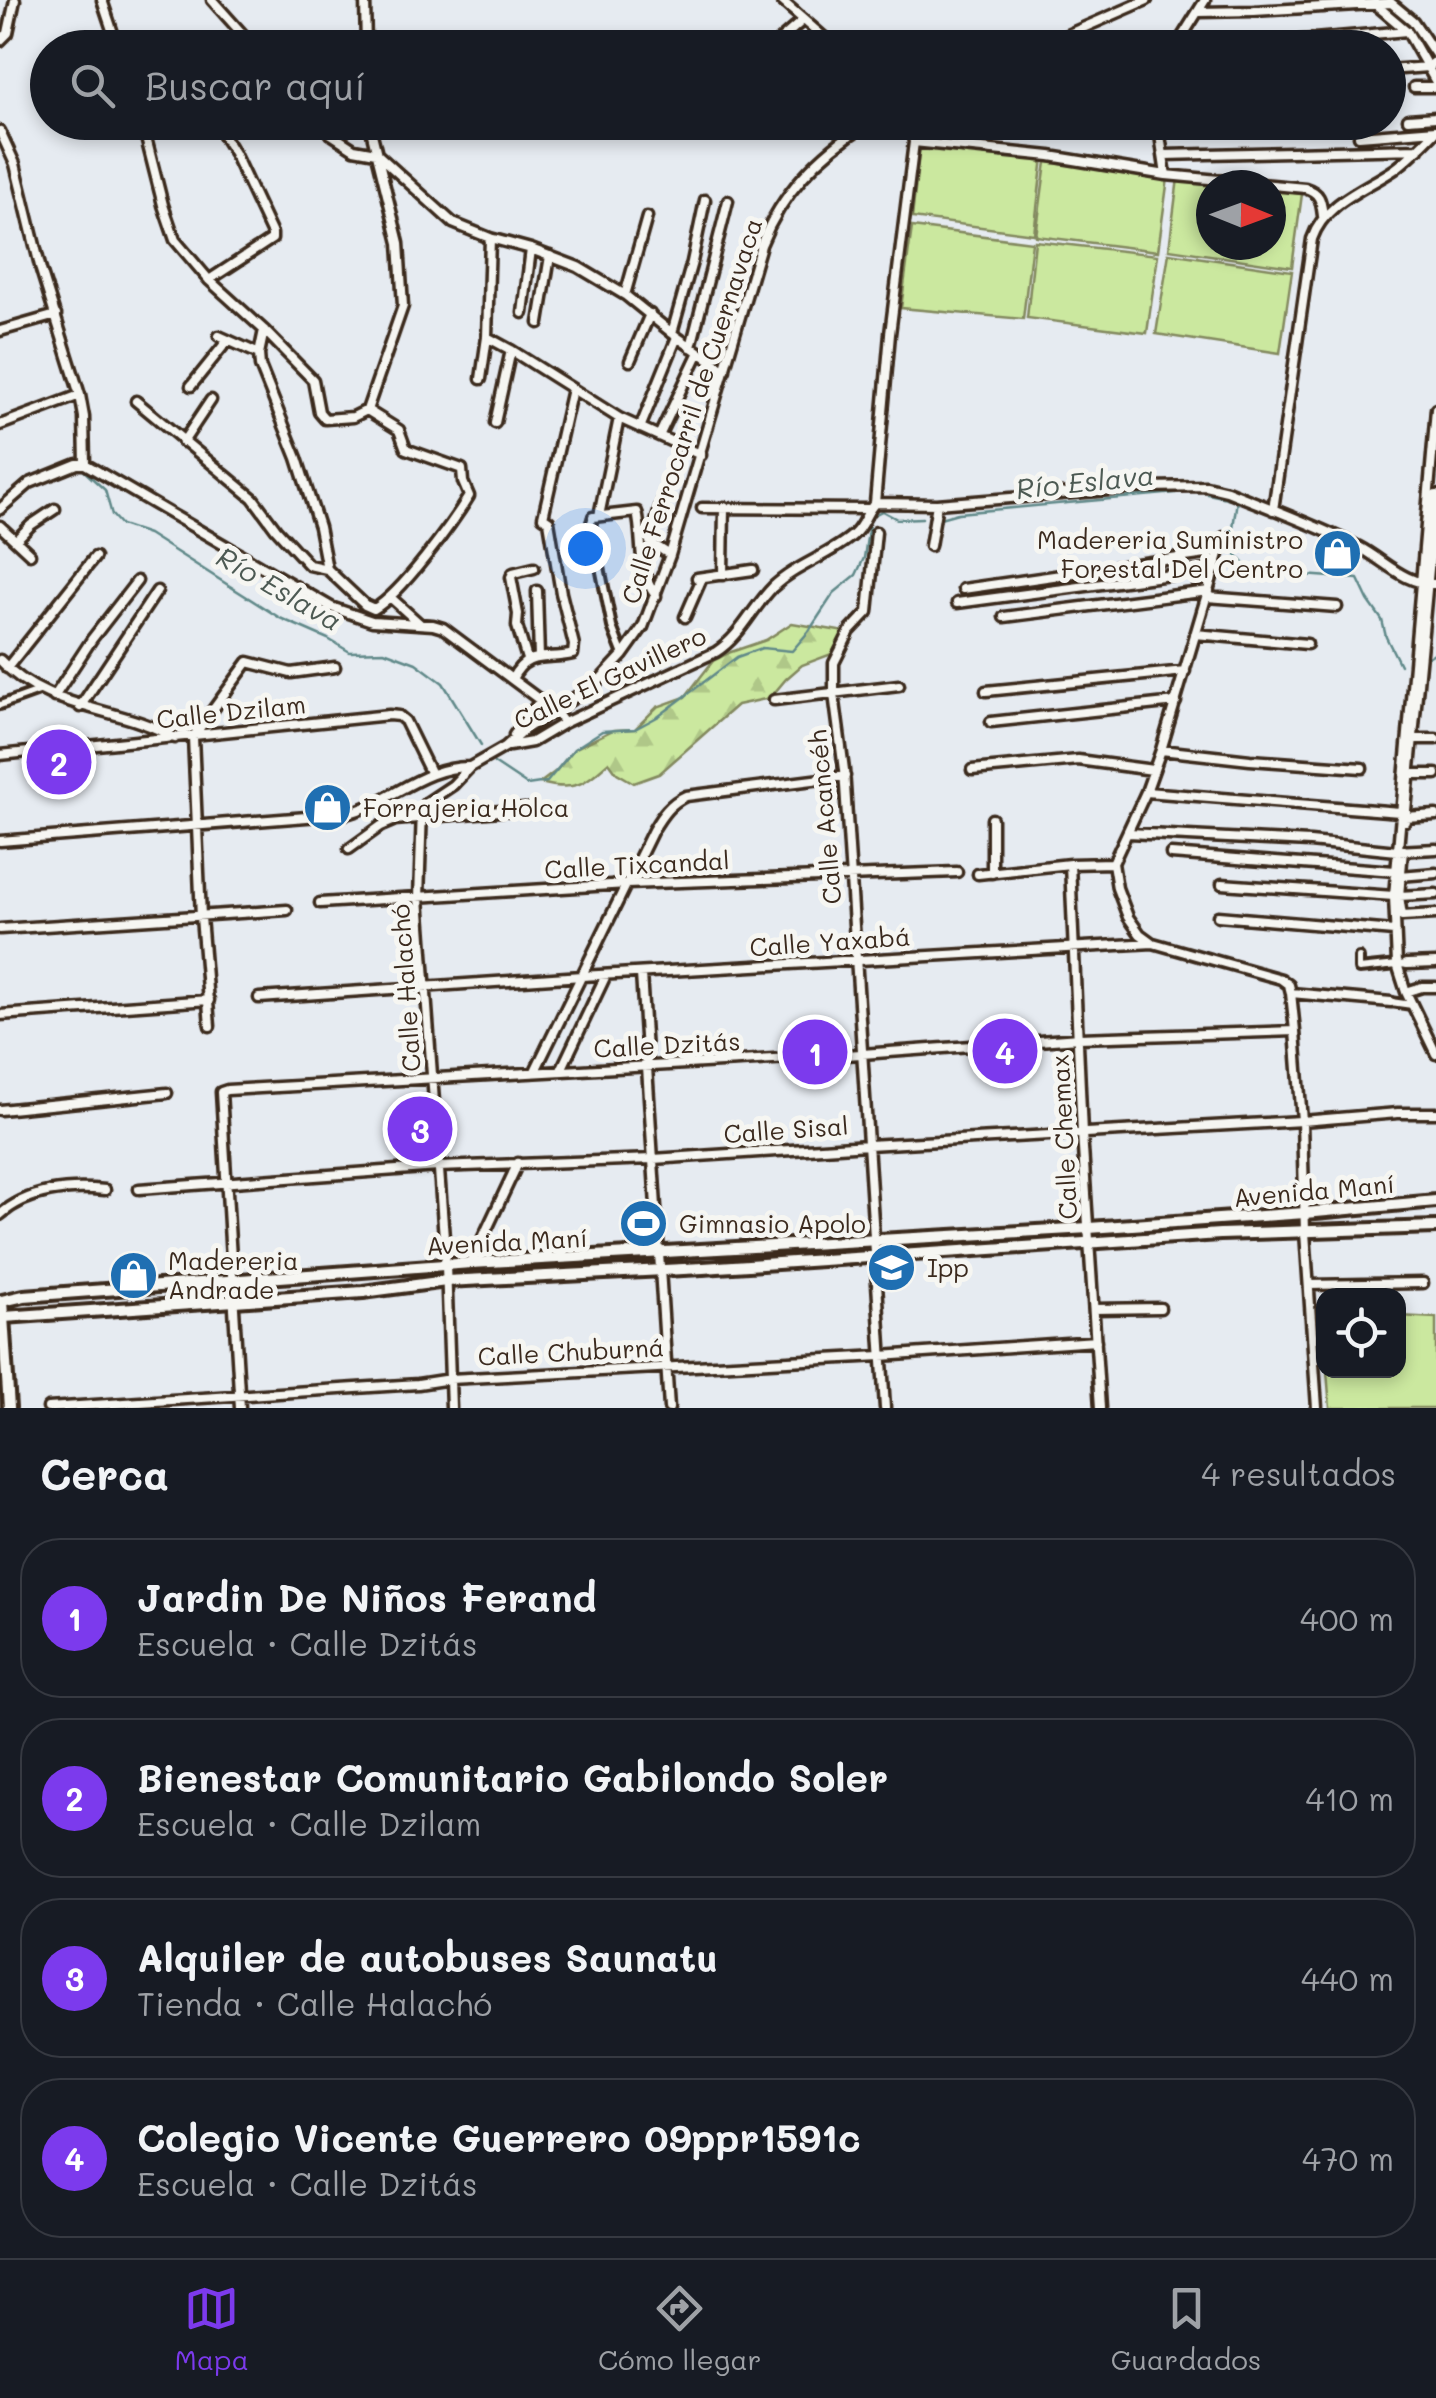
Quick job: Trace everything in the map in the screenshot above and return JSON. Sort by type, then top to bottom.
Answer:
[{"type":"street","points":[[0,40],[8,34],[15,0]]},
{"type":"street","points":[[102,0],[112,30]]},
{"type":"street","points":[[212,0],[238,30]]},
{"type":"street","points":[[365,0],[366,30]]},
{"type":"street","points":[[780,0],[815,30]]},
{"type":"street","points":[[1078,30],[1145,0]]},
{"type":"street","points":[[1188,30],[1205,0]]},
{"type":"street","points":[[1371,2],[1406,30]]},
{"type":"street","points":[[1199,12],[1389,2],[1413,21],[1434,61],[1436,85],[1414,87]]},
{"type":"street","points":[[792,30],[803,20]]},
{"type":"street","points":[[1407,31],[1434,61]]},
{"type":"street","points":[[1406,66],[1434,61]]},
{"type":"street","points":[[1408,118],[1436,117]]},
{"type":"street","points":[[0,130],[20,181],[41,270],[80,395],[85,464]]},
{"type":"street","points":[[1406,133],[1436,131]]},
{"type":"street","points":[[1273,510],[1317,225],[1324,216],[1398,167],[1436,131]]},
{"type":"street","points":[[147,140],[176,240],[208,280],[313,380],[319,412],[326,419],[354,417],[367,410],[402,306],[399,242],[373,140]]},
{"type":"street","points":[[208,280],[272,238],[225,140]]},
{"type":"street","points":[[341,140],[354,149],[376,152],[453,223],[578,267],[625,295],[726,370]]},
{"type":"street","name":"Calle Ferrocarril de Cuernavaca","points":[[505,747],[524,730],[596,684],[642,627],[670,555],[761,245],[778,209],[800,180],[844,140]]},
{"type":"street","points":[[1161,140],[1166,175]]},
{"type":"street","points":[[872,506],[914,142],[1050,156],[1166,175],[1305,188],[1320,197],[1324,216]]},
{"type":"street","points":[[1164,155],[1419,148]]},
{"type":"street","points":[[640,428],[674,335],[704,200]]},
{"type":"street","points":[[659,436],[695,349],[728,201]]},
{"type":"street","points":[[625,295],[646,217]]},
{"type":"street","points":[[481,380],[487,338],[490,238]]},
{"type":"street","points":[[523,313],[531,249]]},
{"type":"street","points":[[540,323],[550,256]]},
{"type":"street","points":[[630,361],[650,314]]},
{"type":"street","points":[[0,332],[56,315]]},
{"type":"street","points":[[264,330],[260,366],[297,458],[328,569],[369,608],[379,607],[422,560],[468,499],[468,493],[462,468],[406,449],[399,430],[367,410]]},
{"type":"street","points":[[219,336],[259,354]]},
{"type":"street","points":[[487,338],[619,418],[701,455]]},
{"type":"street","points":[[191,386],[228,340]]},
{"type":"street","points":[[496,423],[511,350]]},
{"type":"street","points":[[512,679],[527,659],[571,655],[574,645],[560,593],[549,521],[542,517],[572,389]]},
{"type":"street","points":[[0,424],[80,395]]},
{"type":"street","points":[[183,442],[211,400]]},
{"type":"street","points":[[136,401],[253,498],[309,566],[328,569]]},
{"type":"street","points":[[1436,409],[1429,584],[1394,931],[1406,992],[1436,1054]]},
{"type":"street","points":[[619,418],[596,516],[590,522],[612,626],[623,655]]},
{"type":"street","points":[[0,509],[30,483],[85,464],[331,607],[372,621],[443,628],[556,712],[564,723]]},
{"type":"street","points":[[702,508],[937,504],[1206,486],[1358,546],[1396,572],[1429,584]]},
{"type":"street","points":[[1403,814],[1436,496]]},
{"type":"street","points":[[662,502],[650,542],[670,555]]},
{"type":"street","points":[[930,546],[937,504]]},
{"type":"street","name":"Calle El Gavillero","points":[[505,747],[532,742],[564,723],[716,652],[739,633],[770,589],[852,536],[863,525],[872,506]]},
{"type":"street","points":[[16,540],[55,508]]},
{"type":"street","points":[[723,575],[724,508]]},
{"type":"street","points":[[596,516],[634,511],[638,514],[643,571],[656,596]]},
{"type":"street","points":[[0,526],[30,554]]},
{"type":"street","name":"Calle Acancéh","points":[[876,532],[868,612],[850,631],[834,664],[834,694],[845,776],[885,1408]]},
{"type":"street","points":[[1154,943],[1140,934],[1128,917],[1117,888],[1114,863],[1162,750],[1224,537]]},
{"type":"street","points":[[963,589],[1220,552]]},
{"type":"street","points":[[95,557],[3,664],[54,698],[145,724],[176,738]]},
{"type":"street","points":[[527,659],[510,577],[534,568]]},
{"type":"street","points":[[686,617],[699,578],[752,570]]},
{"type":"street","points":[[956,603],[1216,570]]},
{"type":"street","points":[[54,698],[92,639],[137,582]]},
{"type":"street","points":[[80,707],[156,591]]},
{"type":"street","points":[[537,591],[540,658]]},
{"type":"street","points":[[1004,617],[1208,594],[1337,607]]},
{"type":"street","points":[[390,597],[420,624]]},
{"type":"street","points":[[1196,634],[1307,644]]},
{"type":"street","points":[[574,645],[586,643]]},
{"type":"street","points":[[210,1026],[200,916],[193,737],[248,662],[291,673],[335,667]]},
{"type":"street","points":[[986,691],[1186,671]]},
{"type":"street","points":[[774,700],[899,685]]},
{"type":"street","points":[[0,705],[39,691]]},
{"type":"street","points":[[421,816],[426,803],[453,785],[470,767],[505,747],[540,701]]},
{"type":"street","points":[[991,722],[1176,702]]},
{"type":"street","name":"Calle Dzilam","points":[[0,755],[389,715],[399,716],[410,730],[431,774]]},
{"type":"street","points":[[1412,740],[1436,739]]},
{"type":"street","points":[[1162,750],[1362,768]]},
{"type":"street","points":[[972,770],[1078,760],[1153,770]]},
{"type":"street","points":[[0,841],[345,814],[359,811],[431,774],[450,767],[470,767]]},
{"type":"street","points":[[1410,774],[1436,774]]},
{"type":"street","points":[[535,1071],[653,830],[676,800],[845,776]]},
{"type":"street","points":[[1146,792],[1436,816]]},
{"type":"street","points":[[350,849],[395,820],[525,809]]},
{"type":"street","name":"Calle Halachó","points":[[421,816],[419,898],[446,1265],[451,1408]]},
{"type":"street","points":[[992,819],[992,873]]},
{"type":"street","points":[[1128,833],[1310,842],[1400,851],[1436,848]]},
{"type":"street","points":[[1171,854],[1398,874],[1436,873]]},
{"type":"street","points":[[978,874],[1114,863]]},
{"type":"street","name":"Calle Chemax","points":[[1070,864],[1100,1408]]},
{"type":"street","name":"Calle Tixcandal","points":[[320,904],[626,884],[957,872]]},
{"type":"street","points":[[1222,884],[1396,896],[1436,894]]},
{"type":"street","points":[[1396,896],[1402,916],[1436,914]]},
{"type":"street","points":[[0,928],[287,910]]},
{"type":"street","points":[[1218,916],[1394,931]]},
{"type":"street","name":"Calle Yaxabá","points":[[259,998],[1154,943],[1281,978],[1292,993],[1392,1002]]},
{"type":"street","points":[[1359,958],[1358,970],[1436,964]]},
{"type":"street","points":[[561,1070],[606,974]]},
{"type":"street","points":[[641,974],[669,1408]]},
{"type":"street","points":[[1406,992],[1436,987]]},
{"type":"street","points":[[1292,993],[1317,1408]]},
{"type":"street","points":[[0,1015],[208,1000]]},
{"type":"street","points":[[1392,1002],[1412,1005]]},
{"type":"street","name":"Calle Dzitás","points":[[226,1183],[221,1092],[227,1090],[1079,1038],[1295,1030]]},
{"type":"street","points":[[0,1110],[168,1093]]},
{"type":"street","name":"Calle Sisal","points":[[140,1189],[438,1167],[653,1159],[1398,1112],[1436,1113]]},
{"type":"street","points":[[472,1263],[518,1163]]},
{"type":"street","points":[[226,1183],[240,1408]]},
{"type":"street","points":[[0,1215],[16,1201],[33,1195],[105,1190]]},
{"type":"street","name":"Avenida Maní","points":[[1,1302],[24,1296],[232,1279],[1089,1228],[1436,1201]]},
{"type":"street","name":"Avenida Maní","points":[[2,1317],[362,1292],[446,1281],[1220,1234],[1436,1227]]},
{"type":"street","points":[[1309,1285],[1422,1283]]},
{"type":"street","points":[[0,1287],[9,1408]]},
{"type":"street","points":[[1094,1309],[1160,1308]]},
{"type":"street","name":"Calle Chuburná","points":[[48,1408],[450,1379],[1096,1342]]},
{"type":"green space","points":[[920,144],[1043,157],[1034,234],[912,218]]},
{"type":"green space","points":[[1046,162],[1168,178],[1158,251],[1036,236]]},
{"type":"green space","points":[[1178,178],[1196,180],[1196,253],[1169,249]]},
{"type":"green space","points":[[1286,192],[1302,194],[1292,267],[1244,260],[1286,260]]},
{"type":"green space","points":[[912,227],[1032,242],[1023,319],[901,308]]},
{"type":"green space","points":[[1035,241],[1158,255],[1147,333],[1027,318]]},
{"type":"green space","points":[[1169,253],[1196,260],[1292,271],[1280,353],[1156,334]]},
{"type":"green space","points":[[792,623],[845,632],[837,652],[802,665],[770,698],[737,705],[659,774],[634,783],[617,773],[609,762],[578,784],[562,787],[540,783],[574,749],[613,730],[635,729],[657,707],[685,697],[713,661],[766,640]]},
{"type":"green space","points":[[1406,1316],[1436,1318],[1436,1408],[1330,1408],[1328,1378],[1406,1378]]},
{"type":"waterway","name":"Río Eslava","points":[[82,469],[105,490],[112,515],[121,525],[148,534],[280,618],[350,652],[384,651],[416,663],[443,683],[481,745]]},
{"type":"waterway","name":"Río Eslava","points":[[940,518],[958,513],[1176,493]]},
{"type":"waterway","name":"Río Eslava","points":[[1208,494],[1237,500],[1230,548],[1245,564],[1276,573],[1358,579],[1382,620],[1400,665]]},
{"type":"waterway","name":"Río Eslava","points":[[494,763],[527,785],[547,782],[574,749],[602,731],[635,729],[659,716],[737,657],[762,648],[792,651],[834,593],[856,575],[864,558],[870,517],[882,511],[897,519],[922,518]]},
{"type":"waterway","name":"Río Eslava","points":[[1428,657],[1436,652]]},
{"type":"place","name":"Madereria Suministro Forestal Del Centro","points":[[1338,554]]},
{"type":"place","name":"Bienestar Comunitario Gabilondo Soler","points":[[59,762]]},
{"type":"place","name":"Forrajeria Holca","points":[[328,808]]},
{"type":"place","name":"Colegio Vicente Guerrero 09ppr1591c","points":[[1005,1051]]},
{"type":"place","name":"Jardin De Niños Ferand","points":[[815,1052]]},
{"type":"place","name":"Alquiler de autobuses Saunatu","points":[[420,1129]]},
{"type":"place","name":"Gimnasio Apolo","points":[[644,1224]]},
{"type":"place","name":"Ipp","points":[[892,1268]]},
{"type":"place","name":"Madereria Andrade","points":[[133,1275]]}]
